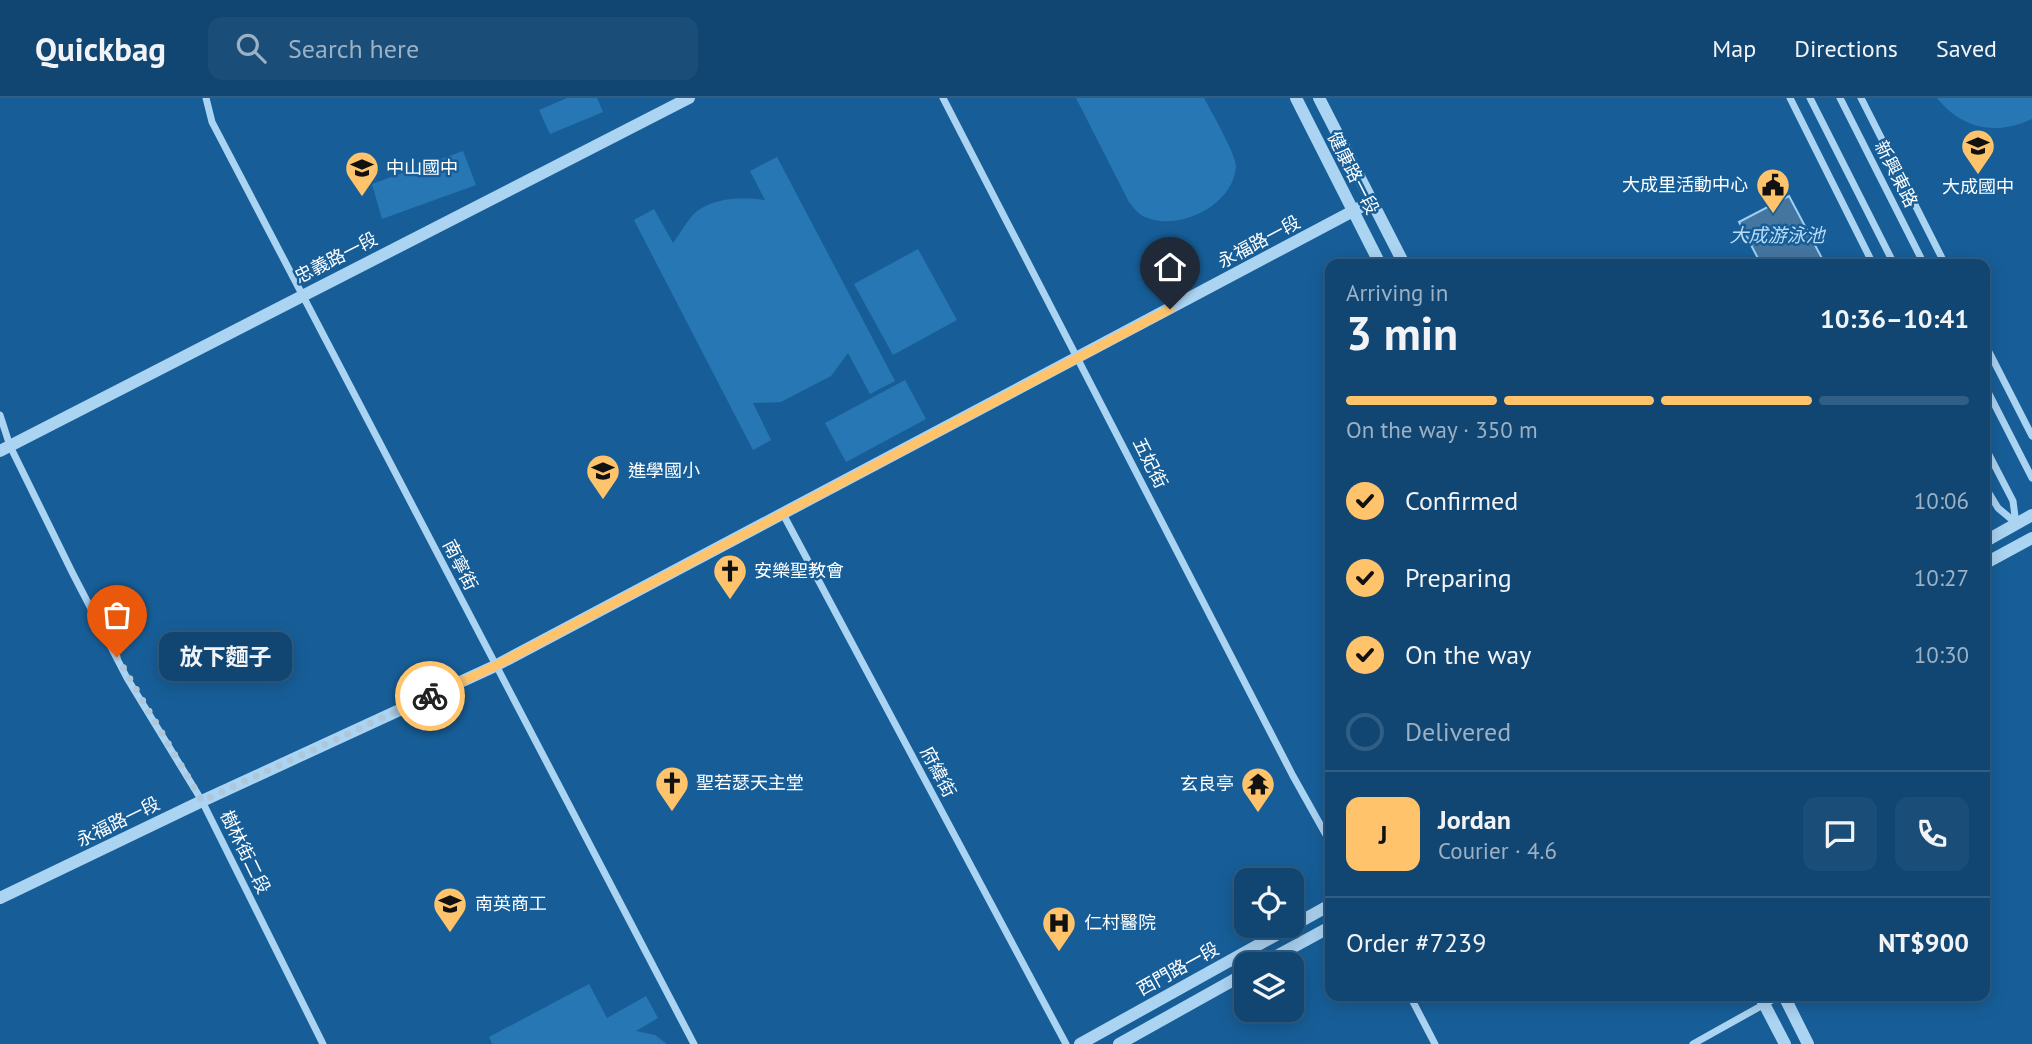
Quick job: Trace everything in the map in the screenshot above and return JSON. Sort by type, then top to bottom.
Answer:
[{"type":"street","name":"南寧街","points":[[206,98],[212,122],[694,1044]]},
{"type":"street","name":"忠義路一段","points":[[5,448],[689,98]]},
{"type":"street","name":"五妃街","points":[[943,98],[1325,833]]},
{"type":"street","name":"健康路一段","points":[[1296,98],[1377,259]]},
{"type":"street","name":"健康路一段","points":[[1320,98],[1401,259]]},
{"type":"street","points":[[1790,98],[1870,259]]},
{"type":"street","points":[[1810,98],[1891,259]]},
{"type":"street","name":"新興東路","points":[[1840,98],[1921,259]]},
{"type":"street","name":"新興東路","points":[[1861,98],[1942,259]]},
{"type":"street","name":"永福路一段","points":[[0,898],[202,801],[495,666],[1372,201]]},
{"type":"street","points":[[1990,354],[2032,436]]},
{"type":"street","points":[[1990,396],[2032,478]]},
{"type":"street","name":"樹林街二段","points":[[0,415],[5,448],[127,678],[202,801],[323,1044]]},
{"type":"street","points":[[1990,457],[2012,501],[2016,524]]},
{"type":"street","points":[[1990,496],[1997,508],[2016,524],[2030,543],[1990,561]]},
{"type":"street","name":"府緯街","points":[[782,514],[1066,1044]]},
{"type":"street","points":[[1990,539],[2032,515]]},
{"type":"street","name":"西門路一段","points":[[1080,1044],[1325,908]]},
{"type":"street","points":[[1284,952],[1325,930]]},
{"type":"street","name":"西門路一段","points":[[1119,1044],[1234,980]]},
{"type":"street","points":[[1413,1001],[1435,1044]]},
{"type":"street","points":[[1693,1044],[1760,1001]]},
{"type":"street","points":[[1763,1001],[1785,1044]]},
{"type":"street","points":[[1785,1001],[1808,1044]]},
{"type":"shaded area","points":[[567,98],[597,98],[603,112],[550,134],[539,110]]},
{"type":"shaded area","points":[[1076,98],[1204,98],[1235,160],[1233,180],[1226,193],[1203,212],[1188,218],[1159,221],[1143,216],[1129,202]]},
{"type":"shaded area","points":[[1937,98],[2032,98],[2032,119],[2005,127],[1980,126],[1957,117]]},
{"type":"shaded area","points":[[463,151],[476,185],[382,219],[372,184]]},
{"type":"shaded area","points":[[777,157],[895,381],[870,394],[848,353],[831,376],[781,402],[753,403],[771,440],[753,450],[634,220],[654,209],[673,243],[692,216],[708,205],[736,199],[765,200],[750,171]]},
{"type":"shaded area","points":[[918,249],[957,320],[893,355],[854,284]]},
{"type":"shaded area","points":[[905,380],[926,419],[846,462],[825,423]]},
{"type":"shaded area","points":[[589,984],[607,1018],[646,996],[658,1018],[636,1031],[655,1035],[667,1044],[492,1044],[489,1037]]},
{"type":"water","name":"大成游泳池","points":[[1789,196],[1822,259],[1758,259],[1739,222]]},
{"type":"way so far","points":[[117,657],[202,801],[430,696]]},
{"type":"place","name":"大成國中","points":[[1978,176]]},
{"type":"place","name":"中山國中","points":[[362,198]]},
{"type":"place","name":"大成里活動中心","points":[[1773,215]]},
{"type":"place","name":"進學國小","points":[[603,501]]},
{"type":"place","name":"安樂聖教會","points":[[730,601]]},
{"type":"place","name":"放下麵子","points":[[117,657]]},
{"type":"place","name":"聖若瑟天主堂","points":[[672,813]]},
{"type":"place","name":"玄良亭","points":[[1258,814]]},
{"type":"place","name":"南英商工","points":[[450,934]]},
{"type":"place","name":"仁村醫院","points":[[1059,953]]},
{"type":"route","points":[[430,696],[495,666],[1170,309]]}]
